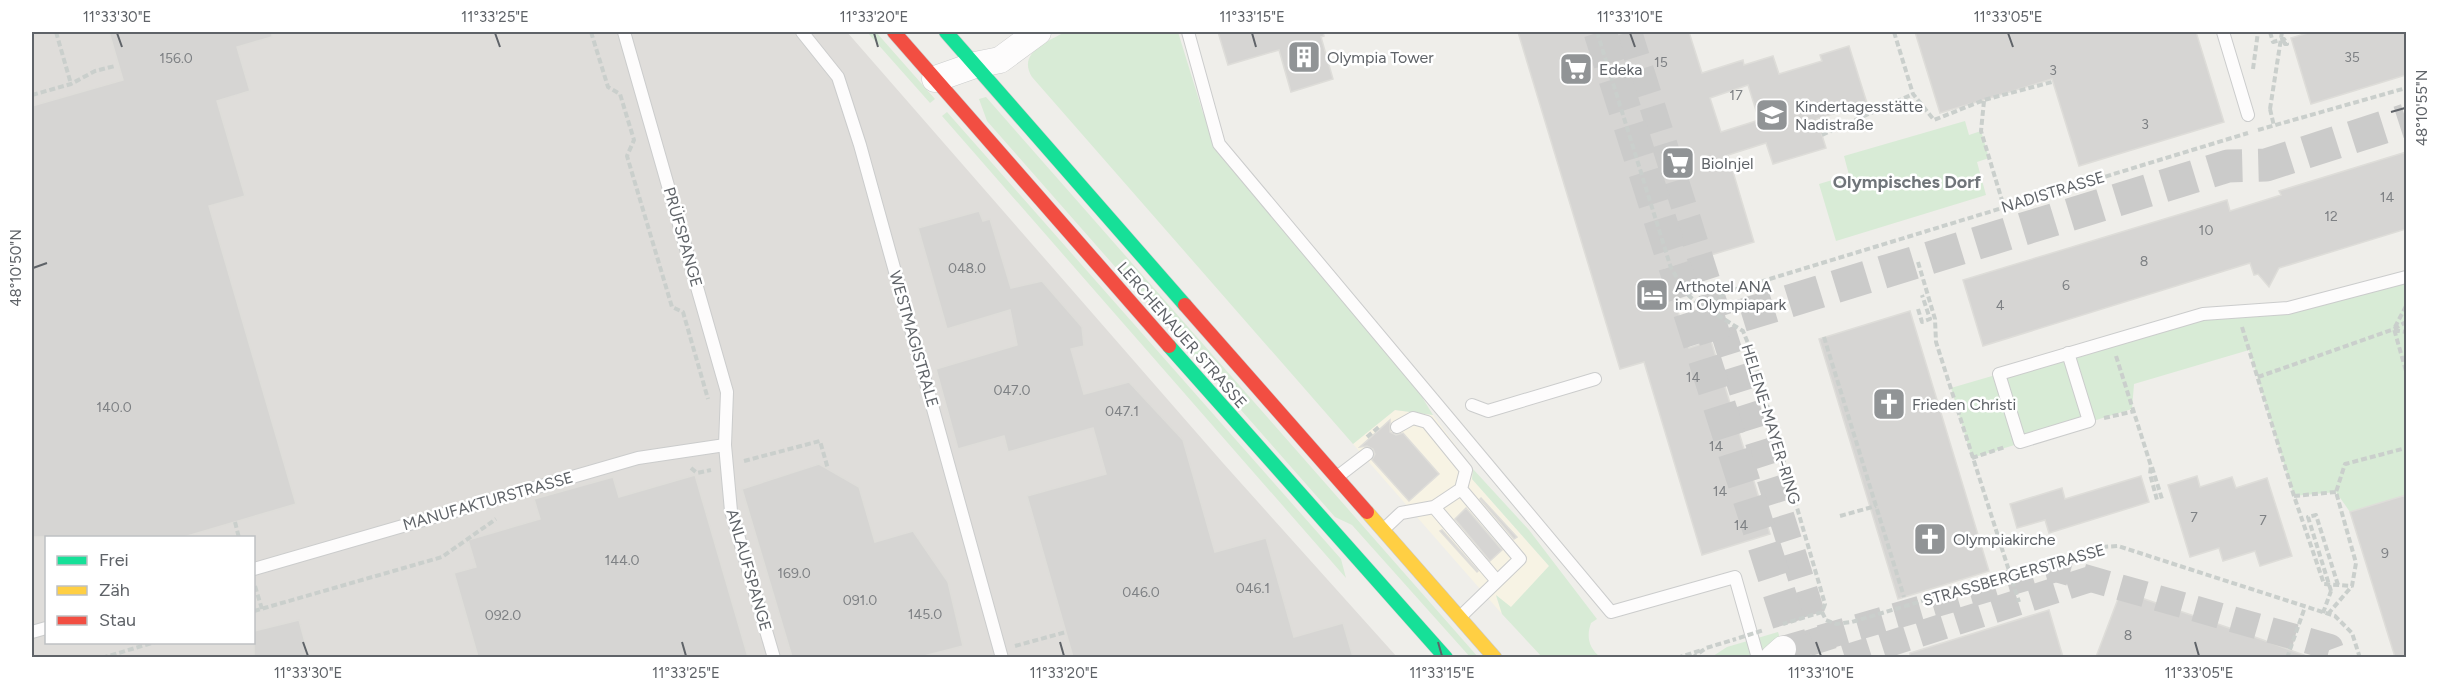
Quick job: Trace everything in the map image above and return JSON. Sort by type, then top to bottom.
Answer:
[{"type":"main road","name":"LERCHENAUER STRASSE","points":[[894,32],[1446,657]]},
{"type":"main road","name":"LERCHENAUER STRASSE","points":[[956,35],[975,65],[1495,657]]},
{"type":"street","points":[[935,79],[975,65],[1000,60],[1038,32]]},
{"type":"street","points":[[935,79],[956,35]]},
{"type":"lane","name":"PRÜFSPANGE","points":[[624,32],[727,392],[725,445]]},
{"type":"lane","name":"WESTMAGISTRALE","points":[[802,32],[838,77],[863,156],[1001,654]]},
{"type":"lane","points":[[1188,32],[1219,144],[1611,612],[1735,577],[1758,657]]},
{"type":"lane","points":[[2223,32],[2248,115]]},
{"type":"lane","points":[[2068,353],[2089,422],[2020,442],[2000,374],[2068,353],[2203,314],[2288,308],[2406,277]]},
{"type":"lane","points":[[1472,405],[1488,411],[1594,379]]},
{"type":"lane","points":[[1383,530],[1401,513],[1434,507],[1461,489],[1466,470],[1427,422],[1413,418],[1397,427]]},
{"type":"lane","name":"MANUFAKTURSTRASSE","points":[[255,569],[638,458],[725,445]]},
{"type":"lane","name":"ANLAUFSPANGE","points":[[725,445],[731,511],[774,657]]},
{"type":"lane","points":[[1337,477],[1367,454]]},
{"type":"lane","points":[[1459,618],[1520,559],[1461,489]]},
{"type":"lane","points":[[1434,507],[1497,582]]},
{"type":"path","points":[[56,32],[71,84]]},
{"type":"path","points":[[591,32],[608,87],[620,94],[634,140],[627,156],[672,307],[683,312],[709,405]]},
{"type":"path","name":"HELENE-MAYER-RING","points":[[1597,32],[1671,268],[1686,293],[1743,331],[1752,353],[1824,604],[1822,612]]},
{"type":"path","points":[[1893,32],[1913,94],[1934,120],[1984,100],[2052,82]]},
{"type":"path","points":[[2270,32],[2273,42],[2284,39],[2288,41],[2287,44],[2285,44],[2283,40],[2281,39]]},
{"type":"path","points":[[2274,126],[2270,109],[2282,32]]},
{"type":"path","points":[[32,95],[71,84],[95,71],[115,66]]},
{"type":"path","name":"NADISTRASSE","points":[[1704,307],[1727,292],[2406,88]]},
{"type":"path","points":[[1822,135],[1913,94]]},
{"type":"path","points":[[1984,100],[1981,131],[2004,207]]},
{"type":"path","points":[[1918,262],[1935,319],[1936,342],[2019,602]]},
{"type":"path","points":[[1918,309],[1922,322],[1930,320],[1922,295]]},
{"type":"path","points":[[2406,306],[2394,329],[2406,371]]},
{"type":"path","points":[[2237,311],[2294,496],[2324,584],[2352,586]]},
{"type":"path","points":[[2258,377],[2394,329],[2406,322]]},
{"type":"path","points":[[2394,329],[2406,332]]},
{"type":"path","points":[[1824,337],[1904,597]]},
{"type":"path","points":[[2110,341],[2135,411],[2151,466],[2150,474],[2159,500]]},
{"type":"path","points":[[2089,422],[2135,411]]},
{"type":"path","points":[[1972,458],[2020,442]]},
{"type":"path","points":[[2326,614],[2352,586],[2356,563],[2336,492],[2344,464],[2406,448]]},
{"type":"path","points":[[697,474],[701,449]]},
{"type":"path","points":[[2294,496],[2336,492]]},
{"type":"path","points":[[1839,516],[1876,506]]},
{"type":"path","points":[[255,611],[442,557],[505,513]]},
{"type":"path","points":[[2326,614],[2331,591],[2308,517],[2316,515],[2338,585]]},
{"type":"path","points":[[235,522],[240,536]]},
{"type":"path","name":"STRASSBERGERSTRASSE","points":[[1822,612],[1826,620],[1836,624],[1852,622],[2102,547],[2118,546],[2326,614],[2343,623],[2352,633],[2360,657]]},
{"type":"path","points":[[255,586],[262,609]]},
{"type":"path","points":[[2287,657],[2305,608]]},
{"type":"path","points":[[1793,621],[1822,612]]},
{"type":"path","points":[[1677,657],[1764,630]]},
{"type":"path","points":[[1001,654],[1066,632]]},
{"type":"path","points":[[102,657],[148,644]]},
{"type":"path","points":[[1692,657],[1706,648]]},
{"type":"shaded area","points":[[32,32],[847,32],[1223,463],[1397,657],[32,657]]},
{"type":"shaded area","points":[[1395,410],[1433,415],[1473,469],[1472,479],[1549,566],[1511,608],[1496,596],[1502,614],[1353,444]]},
{"type":"green space","points":[[867,32],[876,32],[935,99],[930,103]]},
{"type":"green space","points":[[1065,32],[1178,32],[1203,113],[1419,392],[1433,415],[1395,410],[1353,444],[1032,77],[1028,69],[1031,55],[1043,44]]},
{"type":"green space","points":[[986,97],[1478,657],[1470,657],[1352,525],[1335,517],[987,121],[979,99]]},
{"type":"green space","points":[[947,112],[1341,559],[1346,578],[942,116]]},
{"type":"green space","points":[[1965,121],[1969,135],[1981,131],[1989,158],[1977,162],[1986,195],[1836,241],[1819,184],[1849,175],[1844,156]]},
{"type":"green space","points":[[2406,277],[2406,495],[2350,512],[2336,492],[2294,496],[2249,350],[2134,384],[2132,409],[1972,458],[1951,388],[2203,314],[2285,305]]},
{"type":"green space","points":[[1473,469],[1529,530],[1597,619],[1591,623],[1589,638],[1593,650],[1600,657],[1542,657],[1502,614],[1496,595],[1511,607],[1549,566],[1472,479]]},
{"type":"green space","points":[[1778,632],[1784,650],[1766,657],[1710,658],[1727,647]]},
{"type":"building","points":[[109,32],[272,32],[272,37],[237,47],[250,91],[217,101],[245,196],[209,206],[296,504],[187,536],[32,537],[32,106],[123,80]]},
{"type":"building","name":"Olympia Tower","points":[[1218,32],[1323,32],[1324,36],[1321,37],[1333,79],[1291,92],[1279,50],[1228,65]]},
{"type":"building","points":[[1518,32],[1689,32],[1702,73],[1743,60],[1744,65],[1773,56],[1779,74],[1822,61],[1820,55],[1849,46],[1867,103],[1817,119],[1826,148],[1773,164],[1766,143],[1728,155],[1754,242],[1665,269],[1689,348],[1711,341],[1770,534],[1702,555],[1644,362],[1620,369]],"holes":[[[1748,85],[1759,120],[1721,132],[1710,98]]]},
{"type":"building","points":[[1915,32],[2196,32],[2224,122],[2079,166],[2052,79],[1940,113]]},
{"type":"building","points":[[2311,32],[2406,32],[2406,75],[2311,104],[2291,38]]},
{"type":"building","points":[[2406,152],[2406,229],[2279,268],[2269,287],[2258,274],[2254,275],[2250,263],[1983,346],[1963,280],[2227,200],[2230,211],[2281,195],[2279,191]]},
{"type":"building","points":[[979,211],[983,221],[990,219],[1011,288],[1042,281],[1082,327],[1084,346],[1071,349],[1084,394],[1129,382],[1183,440],[1215,552],[1266,538],[1294,637],[1343,623],[1353,657],[1073,657],[1027,496],[1106,474],[1093,428],[1008,452],[1004,436],[958,449],[936,369],[1017,345],[1010,310],[947,329],[918,228]]},
{"type":"building","name":"Frieden Christi","points":[[1910,311],[1989,571],[1898,599],[1819,339]]},
{"type":"building","points":[[1390,420],[1390,432],[1396,435],[1403,433],[1439,474],[1409,501],[1372,460],[1375,454],[1373,449],[1367,446],[1360,447]]},
{"type":"building","points":[[819,464],[859,487],[875,542],[913,531],[948,582],[963,646],[920,657],[792,657],[742,489]]},
{"type":"building","points":[[695,475],[748,657],[478,657],[454,573],[476,567],[468,540],[540,519],[534,499],[613,477],[619,497]]},
{"type":"building","points":[[2141,476],[2149,502],[2049,533],[2045,520],[2017,528],[2010,504],[2062,488],[2065,499]]},
{"type":"building","points":[[2197,476],[2200,487],[2232,477],[2236,488],[2267,478],[2292,556],[2260,566],[2255,551],[2223,561],[2219,548],[2190,557],[2168,485]]},
{"type":"building","points":[[2406,495],[2406,657],[2395,657],[2350,512]]},
{"type":"building","points":[[1481,498],[1517,537],[1514,539]]},
{"type":"building","points":[[1466,508],[1502,550],[1490,561],[1455,519]]},
{"type":"building","points":[[1442,530],[1478,571],[1477,572],[1440,531]]},
{"type":"building","points":[[2121,591],[2241,632],[2304,655],[2304,657],[2096,657]]},
{"type":"building","points":[[2049,610],[2063,657],[1910,657],[1910,653]]},
{"type":"building","points":[[299,620],[309,657],[254,657],[255,631]]},
{"type":"tunnel","points":[[1600,32],[1800,658]]},
{"type":"tunnel","points":[[1629,32],[1826,658]]},
{"type":"tunnel","points":[[1695,330],[2228,166],[2266,165],[2406,120]]},
{"type":"tunnel","points":[[1783,649],[2056,569],[2330,647],[2334,658]]},
{"type":"tunnel","points":[[1845,658],[2094,578]]},
{"type":"traffic: fast","points":[[946,32],[1185,305]]},
{"type":"traffic: fast","points":[[1169,346],[1446,658]]},
{"type":"traffic: slow","points":[[1367,512],[1495,658]]},
{"type":"traffic: jam","points":[[894,32],[1169,346]]},
{"type":"traffic: jam","points":[[1185,305],[1367,512]]},
{"type":"place","name":"Olympia Tower","points":[[1304,57]]},
{"type":"place","name":"Edeka","points":[[1576,69]]},
{"type":"place","name":"Kindertagesstätte Nadistraße","points":[[1772,115]]},
{"type":"place","name":"BioInjel","points":[[1678,163]]},
{"type":"place","name":"Arthotel ANA im Olympiapark","points":[[1652,295]]},
{"type":"place","name":"Frieden Christi","points":[[1889,404]]},
{"type":"place","name":"Olympiakirche","points":[[1930,539]]},
{"type":"district","name":"Olympisches Dorf","points":[[1907,182]]}]
